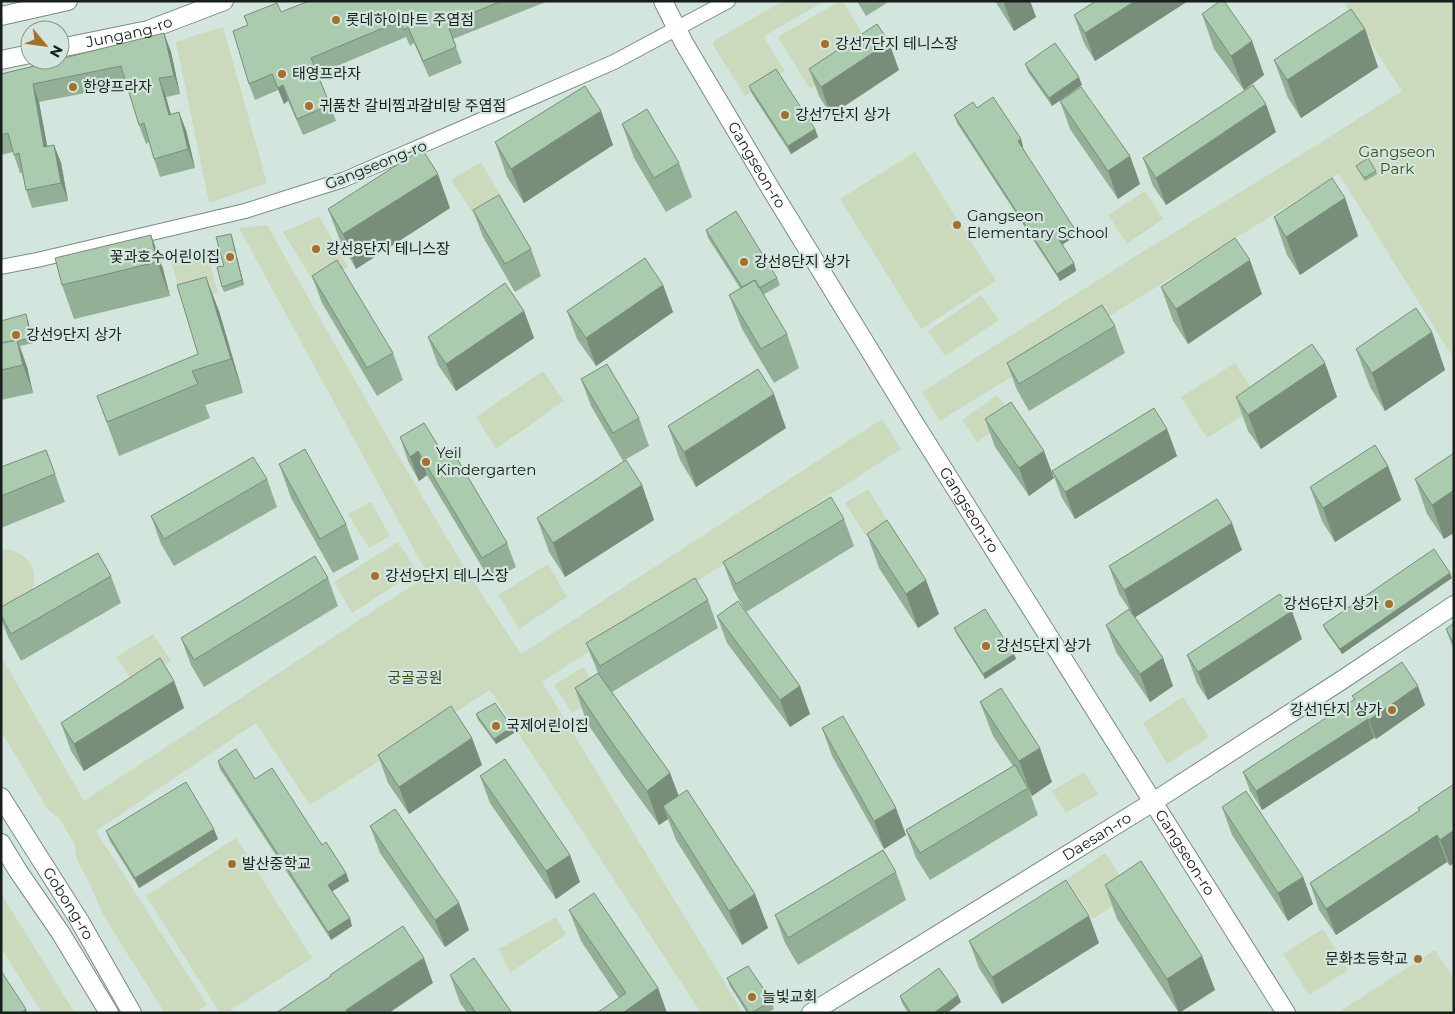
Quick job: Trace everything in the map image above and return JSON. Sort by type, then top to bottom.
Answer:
[{"type":"main road","points":[[1,16],[68,1]]},
{"type":"main road","name":"Jungang-ro","points":[[70,46],[148,30],[224,1]]},
{"type":"main road","name":"Gangseon-ro","points":[[663,1],[769,186],[908,412],[1286,1013]]},
{"type":"main road","points":[[1,60],[20,56]]},
{"type":"main road","name":"Daesan-ro","points":[[811,1013],[1153,802],[1454,605]]},
{"type":"main road","name":"Gobong-ro","points":[[1,797],[79,920],[132,1013]]},
{"type":"main road","name":"Gobong-ro","points":[[1,843],[60,932],[109,1013]]},
{"type":"street","name":"Gangseong-ro","points":[[1,267],[244,211],[344,180],[614,62],[728,1]]},
{"type":"green space","points":[[783,1],[824,1],[766,35],[764,38],[785,71],[745,96],[713,45],[715,40]]},
{"type":"green space","name":"강선7단지 테니스장","points":[[843,1],[872,50],[810,89],[778,37]]},
{"type":"green space","name":"Gangseon Park","points":[[1343,1],[1454,1],[1454,359],[1339,174],[940,421],[922,392],[1131,259],[1402,91]]},
{"type":"green space","points":[[223,27],[267,183],[209,203],[176,42]]},
{"type":"green space","points":[[915,152],[996,281],[921,329],[840,199]]},
{"type":"green space","points":[[481,162],[505,203],[477,219],[451,180]]},
{"type":"green space","points":[[1145,191],[1163,219],[1127,244],[1108,215]]},
{"type":"green space","name":"강선8단지 테니스장","points":[[319,216],[348,267],[317,287],[283,232]]},
{"type":"green space","name":"궁골공원","points":[[267,225],[393,447],[466,570],[521,654],[882,419],[901,449],[542,682],[743,1013],[701,1013],[490,690],[310,805],[256,723],[96,831],[207,1005],[195,1013],[168,1013],[163,1010],[103,915],[91,886],[78,862],[75,845],[59,818],[48,810],[1,731],[1,656],[84,801],[428,575],[239,228]]},
{"type":"green space","points":[[206,248],[218,293],[183,303],[169,254]]},
{"type":"green space","points":[[981,295],[999,320],[945,356],[928,331]]},
{"type":"green space","points":[[1235,363],[1261,404],[1207,438],[1181,397]]},
{"type":"green space","points":[[543,371],[564,401],[496,449],[476,417]]},
{"type":"green space","points":[[997,395],[1013,417],[977,442],[962,420]]},
{"type":"green space","points":[[868,489],[887,520],[866,536],[845,503]]},
{"type":"green space","points":[[371,502],[390,536],[369,548],[348,514]]},
{"type":"green space","name":"강선9단지 테니스장","points":[[398,542],[417,571],[352,613],[334,582]]},
{"type":"green space","points":[[7,549],[27,559],[31,565],[34,577],[31,593],[1,607],[1,550]]},
{"type":"green space","points":[[548,564],[567,597],[519,629],[498,595]]},
{"type":"green space","points":[[153,634],[171,661],[135,685],[116,657]]},
{"type":"green space","points":[[583,667],[600,695],[572,713],[554,685]]},
{"type":"green space","points":[[1183,697],[1209,737],[1167,764],[1143,723]]},
{"type":"green space","points":[[1084,772],[1098,794],[1066,813],[1052,791]]},
{"type":"green space","points":[[236,838],[312,958],[226,1013],[220,1013],[146,896]]},
{"type":"green space","points":[[1105,853],[1132,893],[1093,919],[1067,879]]},
{"type":"green space","points":[[1,892],[75,1013],[42,1013],[1,948]]},
{"type":"green space","points":[[556,917],[566,934],[510,973],[499,949]]},
{"type":"green space","points":[[1323,929],[1348,970],[1309,995],[1283,954]]},
{"type":"green space","points":[[1435,950],[1454,979],[1454,1013],[1344,1013],[1342,1010]]},
{"type":"building","name":"태영프라자","points":[[309,1],[502,1],[447,23],[456,47],[423,61],[408,27],[404,30],[400,21],[311,58],[330,105],[297,119],[283,85],[278,88],[272,74],[249,84],[233,31],[248,25],[244,16],[277,3],[281,12]]},
{"type":"building","points":[[1096,1],[1135,1],[1085,33],[1074,15]]},
{"type":"building","points":[[1220,1],[1224,1],[1252,41],[1231,56],[1202,14]]},
{"type":"building","points":[[1351,9],[1365,29],[1287,80],[1274,60]]},
{"type":"building","points":[[877,24],[889,42],[821,87],[809,69]]},
{"type":"building","points":[[164,33],[174,76],[159,78],[169,115],[179,112],[188,149],[154,159],[144,123],[139,125],[121,66],[33,84],[44,147],[54,145],[61,183],[26,190],[19,153],[14,155],[8,133],[1,135],[1,74],[20,69],[70,70],[70,56]]},
{"type":"building","points":[[1055,43],[1079,77],[1049,98],[1025,64]]},
{"type":"building","name":"강선7단지 상가","points":[[776,69],[815,129],[788,146],[749,86]]},
{"type":"building","points":[[1253,85],[1266,104],[1156,178],[1143,158]]},
{"type":"building","points":[[585,86],[601,111],[511,169],[495,142]]},
{"type":"building","points":[[1081,87],[1130,156],[1108,171],[1060,101]]},
{"type":"building","points":[[993,97],[1021,139],[1018,141],[1074,228],[1058,238],[1074,263],[1057,274],[954,115],[973,102],[977,108]]},
{"type":"building","points":[[647,109],[679,163],[654,178],[622,124]]},
{"type":"building","points":[[422,149],[438,174],[343,234],[328,209]]},
{"type":"building","points":[[1368,158],[1376,171],[1364,178],[1356,166]]},
{"type":"building","points":[[1332,178],[1345,198],[1286,237],[1274,217]]},
{"type":"building","points":[[499,195],[531,249],[505,264],[473,210]]},
{"type":"building","name":"강선8단지 상가","points":[[736,211],[777,278],[759,288],[755,280],[742,287],[706,230]]},
{"type":"building","name":"꽃과호수어린이집","points":[[231,234],[242,280],[222,287],[217,267],[224,266],[216,237]]},
{"type":"building","points":[[151,235],[157,262],[62,285],[55,258]]},
{"type":"building","points":[[1235,238],[1250,260],[1176,309],[1161,287]]},
{"type":"building","points":[[645,258],[663,285],[586,338],[567,311]]},
{"type":"building","points":[[337,260],[393,353],[367,368],[312,276]]},
{"type":"building","points":[[206,277],[231,359],[192,371],[198,384],[107,422],[97,396],[198,354],[177,285]]},
{"type":"building","points":[[755,280],[787,334],[761,349],[729,295]]},
{"type":"building","points":[[505,283],[524,311],[446,364],[428,337]]},
{"type":"building","points":[[1102,305],[1115,326],[1019,384],[1007,363]]},
{"type":"building","points":[[1416,308],[1432,332],[1372,373],[1356,349]]},
{"type":"building","name":"강선9단지 상가","points":[[26,314],[31,338],[1,343],[1,321]]},
{"type":"building","points":[[17,340],[23,365],[1,370],[1,343]]},
{"type":"building","points":[[1312,344],[1325,363],[1248,415],[1236,397]]},
{"type":"building","points":[[607,364],[639,418],[613,433],[581,379]]},
{"type":"building","points":[[758,369],[774,394],[684,452],[668,426]]},
{"type":"building","points":[[1011,402],[1044,451],[1019,468],[985,419]]},
{"type":"building","points":[[1154,408],[1167,429],[1065,492],[1052,471]]},
{"type":"building","points":[[424,423],[444,455],[452,450],[507,543],[482,558],[418,451],[410,457],[400,437]]},
{"type":"building","points":[[1375,445],[1388,466],[1323,508],[1310,487]]},
{"type":"building","points":[[305,449],[346,524],[320,539],[279,464]]},
{"type":"building","points":[[46,450],[55,474],[1,496],[1,467]]},
{"type":"building","points":[[1454,453],[1454,490],[1432,505],[1415,479]]},
{"type":"building","points":[[253,457],[267,479],[164,539],[151,516]]},
{"type":"building","points":[[626,460],[642,485],[553,543],[537,518]]},
{"type":"building","points":[[831,497],[844,519],[736,584],[723,562]]},
{"type":"building","points":[[1217,499],[1232,523],[1124,590],[1109,566]]},
{"type":"building","points":[[887,520],[926,580],[906,594],[867,534]]},
{"type":"building","name":"강선6단지 상가","points":[[1434,549],[1450,573],[1340,649],[1323,625]]},
{"type":"building","points":[[98,553],[111,576],[11,634],[1,615],[1,607]]},
{"type":"building","points":[[315,556],[328,578],[194,660],[181,638]]},
{"type":"building","points":[[695,578],[708,600],[600,666],[586,643]]},
{"type":"building","points":[[1280,594],[1292,611],[1198,672],[1187,655]]},
{"type":"building","points":[[738,601],[800,686],[780,700],[717,616]]},
{"type":"building","name":"강선5단지 상가","points":[[985,609],[1014,654],[983,674],[954,628]]},
{"type":"building","points":[[1129,609],[1163,658],[1140,674],[1106,625]]},
{"type":"building","points":[[1454,623],[1454,644],[1446,629]]},
{"type":"building","points":[[160,658],[174,681],[74,744],[61,723]]},
{"type":"building","points":[[1402,662],[1418,686],[1369,720],[1256,791],[1243,772],[1355,699],[1352,696]]},
{"type":"building","points":[[598,673],[670,773],[647,791],[575,688]]},
{"type":"building","points":[[1001,688],[1040,748],[1019,761],[980,702]]},
{"type":"building","name":"국제어린이집","points":[[495,703],[512,727],[494,739],[476,714]]},
{"type":"building","points":[[451,706],[472,738],[399,787],[378,755]]},
{"type":"building","points":[[843,716],[896,808],[874,821],[822,728]]},
{"type":"building","points":[[236,749],[255,779],[272,768],[322,845],[326,842],[346,873],[328,885],[350,918],[328,932],[218,761]]},
{"type":"building","points":[[505,759],[570,855],[546,871],[480,776]]},
{"type":"building","points":[[1015,765],[1028,788],[920,853],[906,830]]},
{"type":"building","points":[[186,782],[214,829],[135,878],[106,831]]},
{"type":"building","points":[[1454,784],[1454,830],[1440,840],[1437,835],[1326,909],[1310,883],[1420,810],[1418,808]]},
{"type":"building","points":[[687,790],[755,894],[729,911],[663,806]]},
{"type":"building","points":[[1246,791],[1303,877],[1278,893],[1222,807]]},
{"type":"building","points":[[395,809],[459,903],[435,920],[370,826]]},
{"type":"building","points":[[883,850],[896,872],[788,938],[775,915]]},
{"type":"building","points":[[1141,861],[1202,956],[1167,979],[1105,885]]},
{"type":"building","points":[[1066,880],[1089,916],[992,977],[969,941]]},
{"type":"building","points":[[594,893],[658,988],[625,1013],[597,1013],[626,993],[569,910]]},
{"type":"building","points":[[403,926],[424,958],[346,1010],[348,1013],[276,1013],[330,975]]},
{"type":"building","points":[[474,958],[512,1013],[476,1013],[450,975]]},
{"type":"building","name":"늘빛교회","points":[[748,966],[772,1001],[751,1013],[749,1013],[727,978]]},
{"type":"building","points":[[939,968],[958,995],[934,1013],[911,1013],[900,996]]},
{"type":"building","points":[[1,971],[26,1009],[21,1013],[2,1013],[1,1011]]},
{"type":"place","name":"롯데하이마트 주엽점","points":[[336,20]]},
{"type":"place","name":"강선7단지 테니스장","points":[[825,44]]},
{"type":"place","name":"태영프라자","points":[[282,74]]},
{"type":"place","name":"한양프라자","points":[[73,87]]},
{"type":"place","name":"귀품찬 갈비찜과갈비탕 주엽점","points":[[309,106]]},
{"type":"place","name":"강선7단지 상가","points":[[785,115]]},
{"type":"place","name":"Gangseon Elementary School","points":[[957,225]]},
{"type":"place","name":"강선8단지 테니스장","points":[[316,249]]},
{"type":"place","name":"꽃과호수어린이집","points":[[230,257]]},
{"type":"place","name":"강선8단지 상가","points":[[744,262]]},
{"type":"place","name":"강선9단지 상가","points":[[16,335]]},
{"type":"place","name":"Yeil Kindergarten","points":[[426,462]]},
{"type":"place","name":"강선9단지 테니스장","points":[[375,576]]},
{"type":"place","name":"강선6단지 상가","points":[[1389,604]]},
{"type":"place","name":"강선5단지 상가","points":[[986,646]]},
{"type":"place","name":"강선1단지 상가","points":[[1392,710]]},
{"type":"place","name":"국제어린이집","points":[[496,726]]},
{"type":"place","name":"발산중학교","points":[[232,864]]},
{"type":"place","name":"문화초등학교","points":[[1418,959]]},
{"type":"place","name":"늘빛교회","points":[[752,997]]}]
